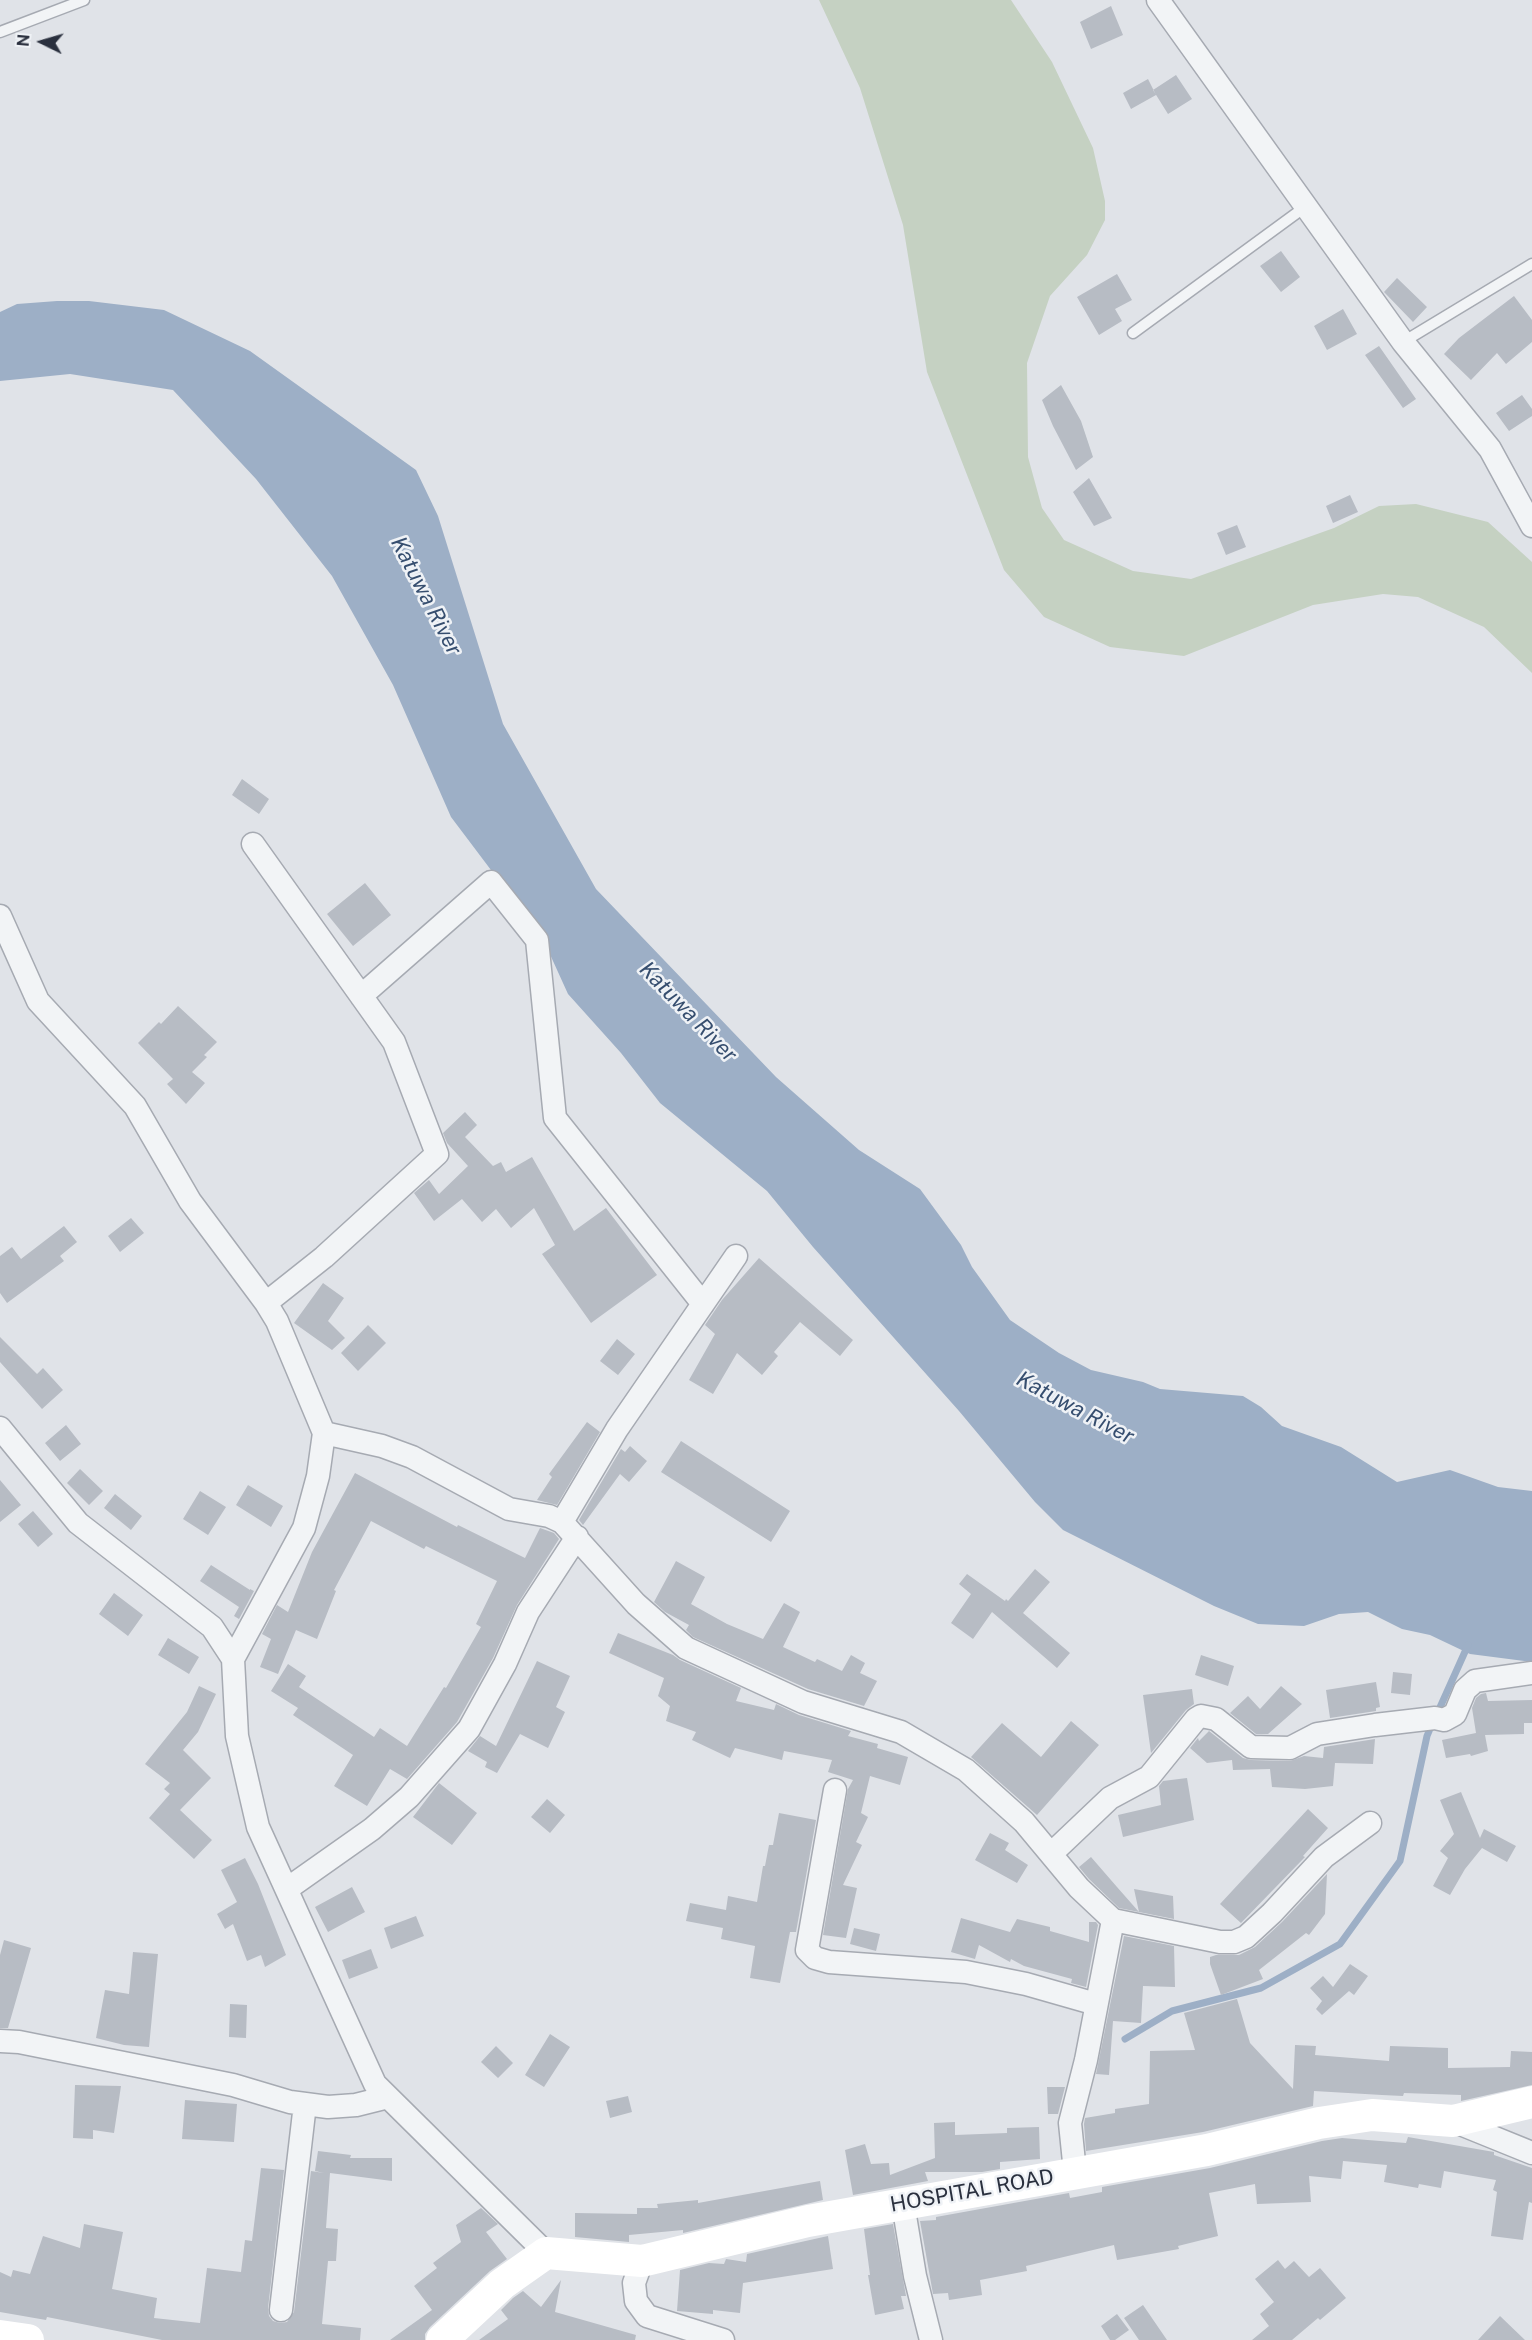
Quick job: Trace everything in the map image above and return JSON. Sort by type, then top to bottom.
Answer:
[{"type":"street","points":[[1158,0],[1402,342],[1490,449],[1532,526]]},
{"type":"street","points":[[253,844],[394,1042],[436,1155],[324,1257],[266,1303]]},
{"type":"street","points":[[361,996],[491,882],[537,940],[555,1118],[703,1304]]},
{"type":"street","points":[[0,916],[38,1001],[135,1106],[190,1201],[266,1303],[277,1321],[324,1433],[318,1476],[304,1528],[233,1659]]},
{"type":"street","points":[[287,1889],[372,1830],[409,1797],[469,1729],[505,1664],[617,1429],[736,1256]]},
{"type":"street","points":[[0,1428],[78,1523],[212,1628],[233,1659],[237,1736],[258,1827],[382,2090],[546,2253],[502,2284],[442,2340]]},
{"type":"street","points":[[324,1433],[392,1450],[450,1476],[509,1509],[549,1516],[569,1530],[636,1604],[686,1648],[803,1701],[901,1732],[966,1770],[1024,1822],[1079,1888],[1113,1920],[1220,1942],[1234,1942],[1246,1937],[1324,1857],[1370,1824]]},
{"type":"street","points":[[1051,1854],[1110,1798],[1149,1777],[1196,1719],[1202,1716],[1216,1719],[1251,1747],[1290,1748],[1317,1734],[1435,1718],[1444,1720],[1455,1714],[1465,1690],[1475,1681],[1532,1673]]},
{"type":"street","points":[[835,1790],[807,1950],[815,1958],[828,1962],[966,1972],[1026,1984],[1096,2004]]},
{"type":"street","points":[[1075,2172],[1070,2123],[1086,2060],[1113,1920]]},
{"type":"street","points":[[0,2041],[19,2042],[259,2092],[298,2103],[338,2106],[356,2104],[382,2090]]},
{"type":"street","name":"HOSPITAL ROAD","points":[[546,2253],[642,2261],[808,2221],[1207,2150],[1319,2123],[1372,2115],[1453,2121],[1532,2102]]},
{"type":"street","points":[[281,2310],[298,2103]]},
{"type":"street","points":[[1453,2121],[1532,2153]]},
{"type":"street","points":[[903,2204],[915,2276],[931,2340]]},
{"type":"street","points":[[642,2261],[634,2283],[636,2301],[647,2316],[723,2340]]},
{"type":"street","points":[[0,2336],[28,2340]]},
{"type":"lane","points":[[0,32],[84,0]]},
{"type":"lane","points":[[1133,333],[1305,207]]},
{"type":"lane","points":[[1402,342],[1532,264]]},
{"type":"green space","points":[[819,0],[1011,0],[1052,62],[1093,148],[1105,201],[1105,220],[1087,255],[1050,296],[1027,363],[1028,457],[1042,508],[1064,540],[1133,571],[1191,579],[1334,528],[1379,506],[1416,504],[1488,522],[1532,562],[1532,673],[1484,627],[1418,597],[1383,594],[1313,605],[1184,656],[1110,647],[1044,617],[1004,570],[927,372],[903,225],[860,88]]},
{"type":"water","name":"Katuwa River","points":[[89,301],[164,310],[250,351],[416,470],[438,516],[503,724],[596,889],[776,1077],[859,1150],[920,1189],[961,1245],[972,1267],[1010,1320],[1059,1353],[1091,1370],[1143,1382],[1160,1389],[1243,1396],[1261,1407],[1282,1426],[1341,1447],[1397,1482],[1450,1470],[1498,1487],[1532,1491],[1532,1662],[1470,1654],[1430,1635],[1402,1629],[1368,1612],[1339,1614],[1304,1626],[1258,1624],[1214,1606],[1063,1530],[1035,1502],[959,1411],[813,1247],[767,1191],[660,1103],[621,1053],[568,994],[543,939],[451,817],[393,685],[332,576],[256,479],[173,390],[70,374],[0,381],[0,312],[17,304]]},
{"type":"building","points":[[1111,6],[1123,35],[1091,49],[1080,22]]},
{"type":"building","points":[[1176,75],[1192,99],[1168,114],[1153,90]]},
{"type":"building","points":[[1148,79],[1156,95],[1131,109],[1123,93]]},
{"type":"building","points":[[1281,251],[1300,277],[1281,292],[1260,266]]},
{"type":"building","points":[[1117,274],[1132,300],[1115,309],[1122,321],[1099,335],[1077,297]]},
{"type":"building","points":[[1397,278],[1427,307],[1413,322],[1384,292]]},
{"type":"building","points":[[1514,296],[1532,320],[1532,342],[1506,364],[1497,353],[1471,380],[1444,354],[1459,338]]},
{"type":"building","points":[[1343,309],[1357,334],[1327,350],[1314,326]]},
{"type":"building","points":[[1379,346],[1416,399],[1403,408],[1365,355]]},
{"type":"building","points":[[1061,385],[1081,421],[1093,457],[1076,470],[1042,400]]},
{"type":"building","points":[[1522,395],[1532,409],[1532,416],[1509,431],[1496,413]]},
{"type":"building","points":[[1089,478],[1112,518],[1094,526],[1073,492]]},
{"type":"building","points":[[1350,495],[1358,512],[1333,523],[1326,506]]},
{"type":"building","points":[[1237,525],[1246,547],[1226,555],[1217,533]]},
{"type":"building","points":[[242,779],[269,799],[259,814],[232,795]]},
{"type":"building","points":[[365,883],[391,915],[353,946],[327,914]]},
{"type":"building","points":[[178,1006],[217,1042],[204,1055],[207,1057],[192,1072],[205,1083],[186,1104],[167,1084],[173,1079],[138,1043]]},
{"type":"building","points":[[465,1112],[477,1125],[465,1137],[493,1166],[501,1162],[506,1172],[532,1157],[574,1231],[606,1208],[657,1275],[591,1323],[542,1254],[555,1245],[534,1208],[511,1228],[496,1209],[482,1222],[462,1199],[434,1221],[414,1193],[429,1180],[439,1194],[468,1166],[447,1143],[443,1133]]},
{"type":"building","points":[[131,1218],[144,1233],[120,1252],[108,1236]]},
{"type":"building","points":[[64,1226],[77,1242],[60,1256],[64,1261],[7,1303],[0,1293],[0,1256],[12,1247],[21,1259]]},
{"type":"building","points":[[759,1258],[853,1340],[840,1356],[800,1322],[774,1352],[778,1356],[762,1375],[737,1353],[713,1394],[689,1380],[715,1334],[705,1325],[722,1300]]},
{"type":"building","points":[[323,1283],[344,1298],[328,1321],[345,1338],[332,1350],[294,1323]]},
{"type":"building","points":[[368,1325],[386,1343],[358,1371],[341,1353]]},
{"type":"building","points":[[0,1337],[37,1374],[43,1368],[63,1390],[42,1409],[0,1362]]},
{"type":"building","points":[[617,1339],[635,1354],[618,1375],[600,1361]]},
{"type":"building","points":[[587,1422],[600,1432],[557,1505],[537,1500],[552,1477],[549,1474]]},
{"type":"building","points":[[66,1425],[81,1444],[60,1461],[45,1443]]},
{"type":"building","points":[[681,1441],[790,1511],[771,1542],[661,1472]]},
{"type":"building","points":[[630,1446],[647,1461],[629,1482],[620,1474],[583,1525],[579,1520],[621,1449],[625,1452]]},
{"type":"building","points":[[80,1469],[103,1491],[89,1505],[67,1483]]},
{"type":"building","points":[[355,1473],[457,1527],[458,1525],[525,1558],[540,1528],[554,1533],[559,1539],[517,1605],[493,1658],[457,1722],[407,1779],[390,1769],[367,1806],[334,1786],[353,1755],[293,1715],[298,1708],[271,1691],[288,1664],[306,1676],[299,1687],[374,1737],[380,1728],[407,1746],[444,1687],[446,1688],[481,1627],[476,1624],[497,1581],[426,1546],[424,1549],[371,1521],[334,1590],[336,1591],[317,1639],[296,1630],[278,1674],[260,1667],[271,1639],[262,1634],[277,1605],[288,1612],[312,1552]]},
{"type":"building","points":[[0,1480],[21,1505],[0,1522]]},
{"type":"building","points":[[248,1485],[283,1506],[271,1527],[236,1505]]},
{"type":"building","points":[[200,1491],[226,1507],[208,1535],[183,1519]]},
{"type":"building","points":[[115,1494],[142,1516],[131,1530],[104,1508]]},
{"type":"building","points":[[33,1511],[53,1534],[38,1547],[18,1524]]},
{"type":"building","points":[[676,1561],[705,1577],[691,1604],[727,1624],[763,1639],[784,1603],[800,1612],[783,1647],[815,1662],[817,1659],[842,1671],[851,1655],[865,1663],[860,1673],[877,1681],[864,1706],[808,1689],[693,1637],[686,1630],[689,1625],[665,1612],[654,1602]]},
{"type":"building","points":[[211,1565],[254,1591],[239,1619],[234,1616],[239,1607],[200,1581]]},
{"type":"building","points":[[1035,1569],[1050,1582],[1023,1613],[1070,1653],[1057,1668],[992,1612],[973,1639],[951,1623],[971,1594],[959,1584],[967,1574],[1008,1601]]},
{"type":"building","points":[[114,1593],[143,1615],[128,1636],[99,1614]]},
{"type":"building","points":[[618,1633],[673,1655],[741,1688],[736,1701],[774,1710],[776,1704],[799,1715],[851,1731],[848,1736],[878,1744],[877,1748],[908,1757],[900,1785],[870,1776],[861,1813],[868,1817],[856,1842],[862,1845],[843,1885],[857,1888],[846,1938],[823,1935],[848,1789],[853,1780],[828,1772],[832,1760],[784,1751],[782,1760],[735,1748],[730,1758],[692,1740],[696,1732],[666,1721],[670,1706],[658,1696],[664,1678],[609,1653]]},
{"type":"building","points":[[168,1638],[199,1657],[189,1674],[158,1655]]},
{"type":"building","points":[[1201,1655],[1234,1666],[1228,1686],[1195,1675]]},
{"type":"building","points":[[537,1661],[570,1676],[556,1707],[565,1712],[548,1748],[520,1734],[497,1773],[485,1767],[487,1762],[468,1751],[480,1736],[496,1746]]},
{"type":"building","points":[[1393,1672],[1412,1674],[1410,1695],[1391,1693]]},
{"type":"building","points":[[1376,1682],[1380,1707],[1376,1708],[1376,1711],[1330,1718],[1326,1690]]},
{"type":"building","points":[[199,1686],[216,1694],[198,1732],[183,1750],[211,1778],[180,1810],[212,1840],[194,1859],[149,1818],[170,1794],[164,1789],[170,1783],[145,1764],[187,1712]]},
{"type":"building","points":[[1281,1686],[1302,1704],[1268,1734],[1256,1734],[1230,1713],[1248,1696],[1260,1709]]},
{"type":"building","points":[[1192,1689],[1194,1704],[1186,1710],[1151,1753],[1143,1695]]},
{"type":"building","points":[[1486,1693],[1488,1701],[1532,1700],[1532,1723],[1524,1723],[1524,1734],[1485,1735],[1488,1751],[1471,1756],[1470,1754],[1446,1758],[1442,1740],[1476,1733],[1472,1708],[1476,1698]]},
{"type":"building","points":[[1071,1721],[1099,1745],[1037,1815],[971,1757],[1002,1723],[1041,1757]]},
{"type":"building","points":[[1209,1731],[1243,1758],[1251,1760],[1290,1761],[1304,1756],[1323,1758],[1324,1747],[1375,1739],[1373,1764],[1335,1763],[1333,1786],[1305,1789],[1272,1787],[1270,1769],[1233,1770],[1232,1760],[1207,1763],[1190,1748],[1198,1738],[1199,1741]]},
{"type":"building","points":[[1187,1778],[1194,1820],[1123,1837],[1118,1815],[1161,1805],[1159,1786],[1163,1781]]},
{"type":"building","points":[[439,1783],[477,1813],[452,1845],[413,1817]]},
{"type":"building","points":[[1461,1792],[1480,1838],[1484,1829],[1516,1846],[1507,1862],[1482,1848],[1465,1869],[1450,1895],[1433,1886],[1448,1858],[1440,1851],[1454,1834],[1440,1800]]},
{"type":"building","points":[[547,1799],[565,1815],[550,1833],[531,1817]]},
{"type":"building","points":[[1308,1809],[1328,1828],[1303,1856],[1305,1857],[1241,1923],[1220,1904]]},
{"type":"building","points":[[779,1813],[816,1820],[796,1932],[790,1932],[780,1983],[750,1978],[755,1946],[721,1939],[723,1928],[686,1921],[690,1903],[726,1910],[728,1896],[757,1902],[763,1866],[765,1866],[769,1845],[773,1845]]},
{"type":"building","points":[[990,1833],[1009,1843],[1005,1850],[1028,1865],[1017,1883],[975,1860]]},
{"type":"building","points":[[1091,1857],[1139,1912],[1119,1908],[1089,1879],[1079,1867]]},
{"type":"building","points":[[245,1858],[258,1884],[286,1955],[265,1967],[261,1955],[247,1961],[233,1924],[225,1929],[217,1914],[237,1902],[221,1870]]},
{"type":"building","points":[[1327,1874],[1325,1914],[1309,1935],[1306,1933],[1259,1970],[1263,1979],[1221,1995],[1210,1964],[1210,1957],[1239,1955],[1255,1947]]},
{"type":"building","points":[[352,1887],[365,1912],[328,1932],[315,1907]]},
{"type":"building","points":[[1134,1889],[1173,1896],[1174,1919],[1139,1912]]},
{"type":"building","points":[[416,1916],[424,1936],[391,1949],[384,1928]]},
{"type":"building","points":[[961,1918],[1010,1932],[1017,1919],[1050,1927],[1050,1931],[1089,1942],[1089,1922],[1096,1922],[1098,1925],[1086,1987],[1071,1983],[1072,1979],[1024,1966],[1011,1959],[1010,1962],[979,1945],[975,1959],[951,1952]]},
{"type":"building","points":[[854,1928],[880,1934],[876,1951],[850,1944]]},
{"type":"building","points":[[1124,1936],[1174,1946],[1175,1987],[1143,1986],[1141,2023],[1113,2021],[1109,2075],[1096,2074]]},
{"type":"building","points":[[4,1940],[31,1948],[8,2028],[0,2028],[0,1955]]},
{"type":"building","points":[[371,1949],[378,1968],[349,1979],[342,1960]]},
{"type":"building","points":[[133,1952],[158,1954],[149,2047],[124,2045],[96,2038],[105,1990],[129,1994]]},
{"type":"building","points":[[1350,1964],[1368,1976],[1354,1995],[1349,1991],[1322,2015],[1316,2009],[1322,2001],[1310,1988],[1323,1976],[1333,1987]]},
{"type":"building","points":[[1237,1999],[1250,2043],[1293,2089],[1295,2045],[1316,2046],[1315,2055],[1389,2061],[1390,2046],[1448,2048],[1448,2068],[1510,2067],[1511,2051],[1532,2052],[1532,2085],[1461,2101],[1461,2095],[1404,2093],[1403,2096],[1314,2091],[1313,2106],[1203,2132],[1086,2151],[1085,2118],[1115,2113],[1115,2109],[1149,2104],[1150,2051],[1195,2050],[1184,2013]]},
{"type":"building","points":[[230,2004],[247,2005],[246,2038],[229,2037]]},
{"type":"building","points":[[550,2034],[570,2047],[544,2087],[525,2075]]},
{"type":"building","points":[[496,2046],[513,2063],[498,2078],[481,2062]]},
{"type":"building","points":[[75,2085],[121,2086],[114,2133],[93,2130],[93,2139],[73,2138]]},
{"type":"building","points":[[1047,2087],[1065,2087],[1058,2114],[1048,2114]]},
{"type":"building","points":[[628,2096],[632,2112],[610,2118],[606,2101]]},
{"type":"building","points":[[185,2100],[237,2104],[234,2142],[182,2139]]},
{"type":"building","points":[[955,2122],[955,2135],[1007,2133],[1007,2128],[1039,2127],[1040,2159],[1000,2162],[1000,2169],[982,2172],[925,2172],[928,2181],[853,2195],[845,2150],[865,2144],[871,2164],[889,2163],[890,2175],[935,2158],[934,2123]]},
{"type":"building","points":[[1408,2137],[1494,2152],[1494,2155],[1532,2168],[1532,2203],[1529,2202],[1523,2240],[1491,2236],[1497,2192],[1493,2190],[1496,2180],[1444,2171],[1441,2188],[1419,2184],[1418,2188],[1384,2182],[1387,2165],[1343,2161],[1341,2179],[1309,2176],[1311,2202],[1257,2204],[1255,2184],[1209,2193],[1218,2236],[1178,2246],[1179,2249],[1117,2260],[1114,2245],[1026,2266],[1027,2271],[980,2280],[982,2295],[949,2300],[948,2293],[933,2294],[920,2221],[936,2220],[936,2217],[1069,2193],[1070,2198],[1102,2192],[1102,2187],[1210,2168],[1322,2141],[1342,2138],[1406,2143]]},
{"type":"building","points":[[318,2151],[351,2155],[350,2158],[392,2158],[392,2181],[330,2173],[326,2228],[338,2229],[336,2261],[328,2261],[322,2324],[361,2328],[360,2340],[162,2340],[47,2317],[46,2320],[0,2312],[0,2272],[11,2277],[13,2270],[30,2274],[43,2236],[80,2248],[84,2224],[123,2232],[112,2289],[157,2298],[154,2318],[200,2323],[207,2268],[241,2272],[245,2240],[252,2241],[261,2168],[284,2170],[268,2308],[269,2316],[273,2321],[287,2322],[294,2312],[311,2171],[324,2173],[315,2171]]},
{"type":"building","points":[[820,2181],[823,2200],[683,2233],[683,2230],[629,2235],[629,2242],[575,2237],[575,2213],[637,2214],[637,2208],[658,2208],[657,2204],[698,2200],[698,2203]]},
{"type":"building","points":[[481,2208],[498,2224],[486,2232],[507,2259],[490,2271],[430,2327],[425,2334],[425,2340],[390,2340],[432,2310],[414,2286],[437,2268],[433,2263],[461,2242],[456,2225]]},
{"type":"building","points":[[893,2224],[906,2296],[901,2296],[904,2309],[875,2315],[868,2275],[870,2275],[864,2229]]},
{"type":"building","points":[[828,2236],[833,2269],[743,2283],[740,2313],[713,2310],[713,2314],[677,2311],[680,2270],[709,2263],[724,2264],[726,2259],[746,2262],[747,2254]]},
{"type":"building","points":[[1278,2260],[1285,2269],[1294,2261],[1309,2277],[1320,2268],[1346,2298],[1292,2340],[1252,2340],[1269,2326],[1260,2314],[1274,2302],[1255,2279]]},
{"type":"building","points":[[561,2280],[555,2312],[636,2335],[635,2340],[479,2340],[508,2319],[501,2310],[513,2298],[523,2291],[541,2307]]},
{"type":"building","points":[[1143,2305],[1167,2340],[1139,2340],[1124,2318]]},
{"type":"building","points":[[1117,2314],[1129,2330],[1115,2340],[1110,2340],[1101,2326]]},
{"type":"building","points":[[1500,2316],[1525,2340],[1478,2340]]},
{"type":"waterway","points":[[1437,1714],[1468,1645]]},
{"type":"waterway","points":[[1125,2039],[1172,2011],[1261,1988],[1340,1944],[1400,1861],[1427,1736],[1432,1724]]}]
